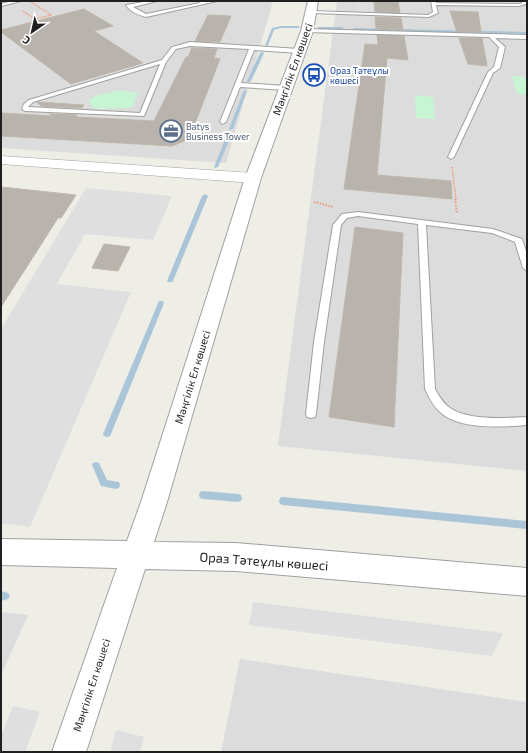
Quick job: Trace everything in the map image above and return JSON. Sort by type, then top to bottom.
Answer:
[{"type":"street","name":"Мәңгілік Ел көшесі","points":[[69,752],[101,654],[137,554],[253,178],[307,31],[313,6]]},
{"type":"street","points":[[1,160],[253,178]]},
{"type":"street","name":"Ораз Тәтеұлы көшесі","points":[[1,552],[236,557],[527,582]]},
{"type":"lane","points":[[1,6],[20,1]]},
{"type":"lane","points":[[128,1],[129,7],[146,16],[202,2],[215,1]]},
{"type":"lane","points":[[129,7],[155,1]]},
{"type":"lane","points":[[313,6],[429,16],[436,13],[433,2],[519,5],[524,4],[524,1]]},
{"type":"lane","points":[[307,31],[527,37]]},
{"type":"lane","points":[[451,157],[491,72],[497,68],[502,47],[489,35]]},
{"type":"lane","points":[[165,61],[31,101],[26,105],[25,109],[142,115],[165,61],[173,49],[181,45],[190,44],[299,51]]},
{"type":"lane","points":[[222,122],[238,86],[252,48]]},
{"type":"lane","points":[[238,86],[286,88]]},
{"type":"lane","points":[[311,414],[319,342],[337,225],[345,216],[358,214],[493,231],[519,241],[527,268]]},
{"type":"lane","points":[[422,223],[430,389],[438,402],[449,413],[462,418],[512,422],[527,421]]},
{"type":"path","points":[[11,3],[35,19],[51,15],[30,1]]},
{"type":"path","points":[[451,157],[459,226]]},
{"type":"shaded area","points":[[1,1],[273,1],[226,163],[1,148]]},
{"type":"shaded area","points":[[337,1],[527,1],[527,471],[278,446]]},
{"type":"shaded area","points":[[355,1],[372,1],[373,12],[356,11]]},
{"type":"shaded area","points":[[86,188],[172,196],[153,240],[85,234],[57,284],[131,292],[30,527],[1,523],[1,329]]},
{"type":"shaded area","points":[[253,602],[503,633],[492,656],[249,625]]},
{"type":"shaded area","points":[[1,612],[28,615],[1,675]]},
{"type":"shaded area","points":[[240,659],[527,702],[527,752],[221,752]]},
{"type":"shaded area","points":[[13,706],[40,712],[25,752],[1,752],[1,736]]},
{"type":"shaded area","points":[[116,730],[144,737],[140,752],[110,752]]},
{"type":"green space","points":[[512,76],[527,77],[527,95],[517,94]]},
{"type":"green space","points":[[120,90],[138,93],[134,104],[130,108],[95,109],[88,101],[95,96]]},
{"type":"green space","points":[[415,95],[433,97],[435,119],[416,118]]},
{"type":"building","points":[[374,1],[398,1],[400,13],[375,12]]},
{"type":"building","points":[[84,9],[113,26],[94,31],[143,63],[71,84],[1,32],[1,30]]},
{"type":"building","points":[[450,11],[478,12],[481,32],[457,32]]},
{"type":"building","points":[[208,15],[231,16],[220,42],[195,41]]},
{"type":"building","points":[[375,17],[401,18],[403,30],[376,29]]},
{"type":"building","points":[[377,35],[404,36],[408,60],[387,58],[377,175],[451,181],[452,199],[344,189],[365,44],[378,45]]},
{"type":"building","points":[[459,38],[482,38],[487,66],[468,64]]},
{"type":"building","points":[[192,48],[217,49],[214,58],[220,59],[189,139],[172,146],[1,136],[1,113],[52,116],[49,114],[77,115],[76,117],[154,121]]},
{"type":"building","points":[[37,102],[84,105],[82,108],[41,106]]},
{"type":"building","points":[[1,187],[76,195],[61,218],[58,218],[1,307]]},
{"type":"building","points":[[355,227],[403,233],[394,427],[329,417]]},
{"type":"building","points":[[104,244],[130,247],[118,271],[92,268]]},
{"type":"waterway","points":[[266,45],[273,29],[281,27],[298,27]]},
{"type":"waterway","points":[[318,28],[342,28]]},
{"type":"waterway","points":[[354,29],[527,33]]},
{"type":"waterway","points":[[249,81],[262,53]]},
{"type":"waterway","points":[[231,129],[245,91]]},
{"type":"waterway","points":[[216,167],[227,141]]},
{"type":"waterway","points":[[209,186],[210,181]]},
{"type":"waterway","points":[[170,281],[205,196]]},
{"type":"waterway","points":[[107,434],[161,303]]},
{"type":"waterway","points":[[96,465],[104,483],[116,485]]},
{"type":"waterway","points":[[203,495],[238,498]]},
{"type":"waterway","points":[[283,501],[527,525]]},
{"type":"place","name":"Ораз Тәтеұлы көшесі","points":[[314,75]]},
{"type":"place","name":"Batys Business Tower","points":[[171,131]]}]
